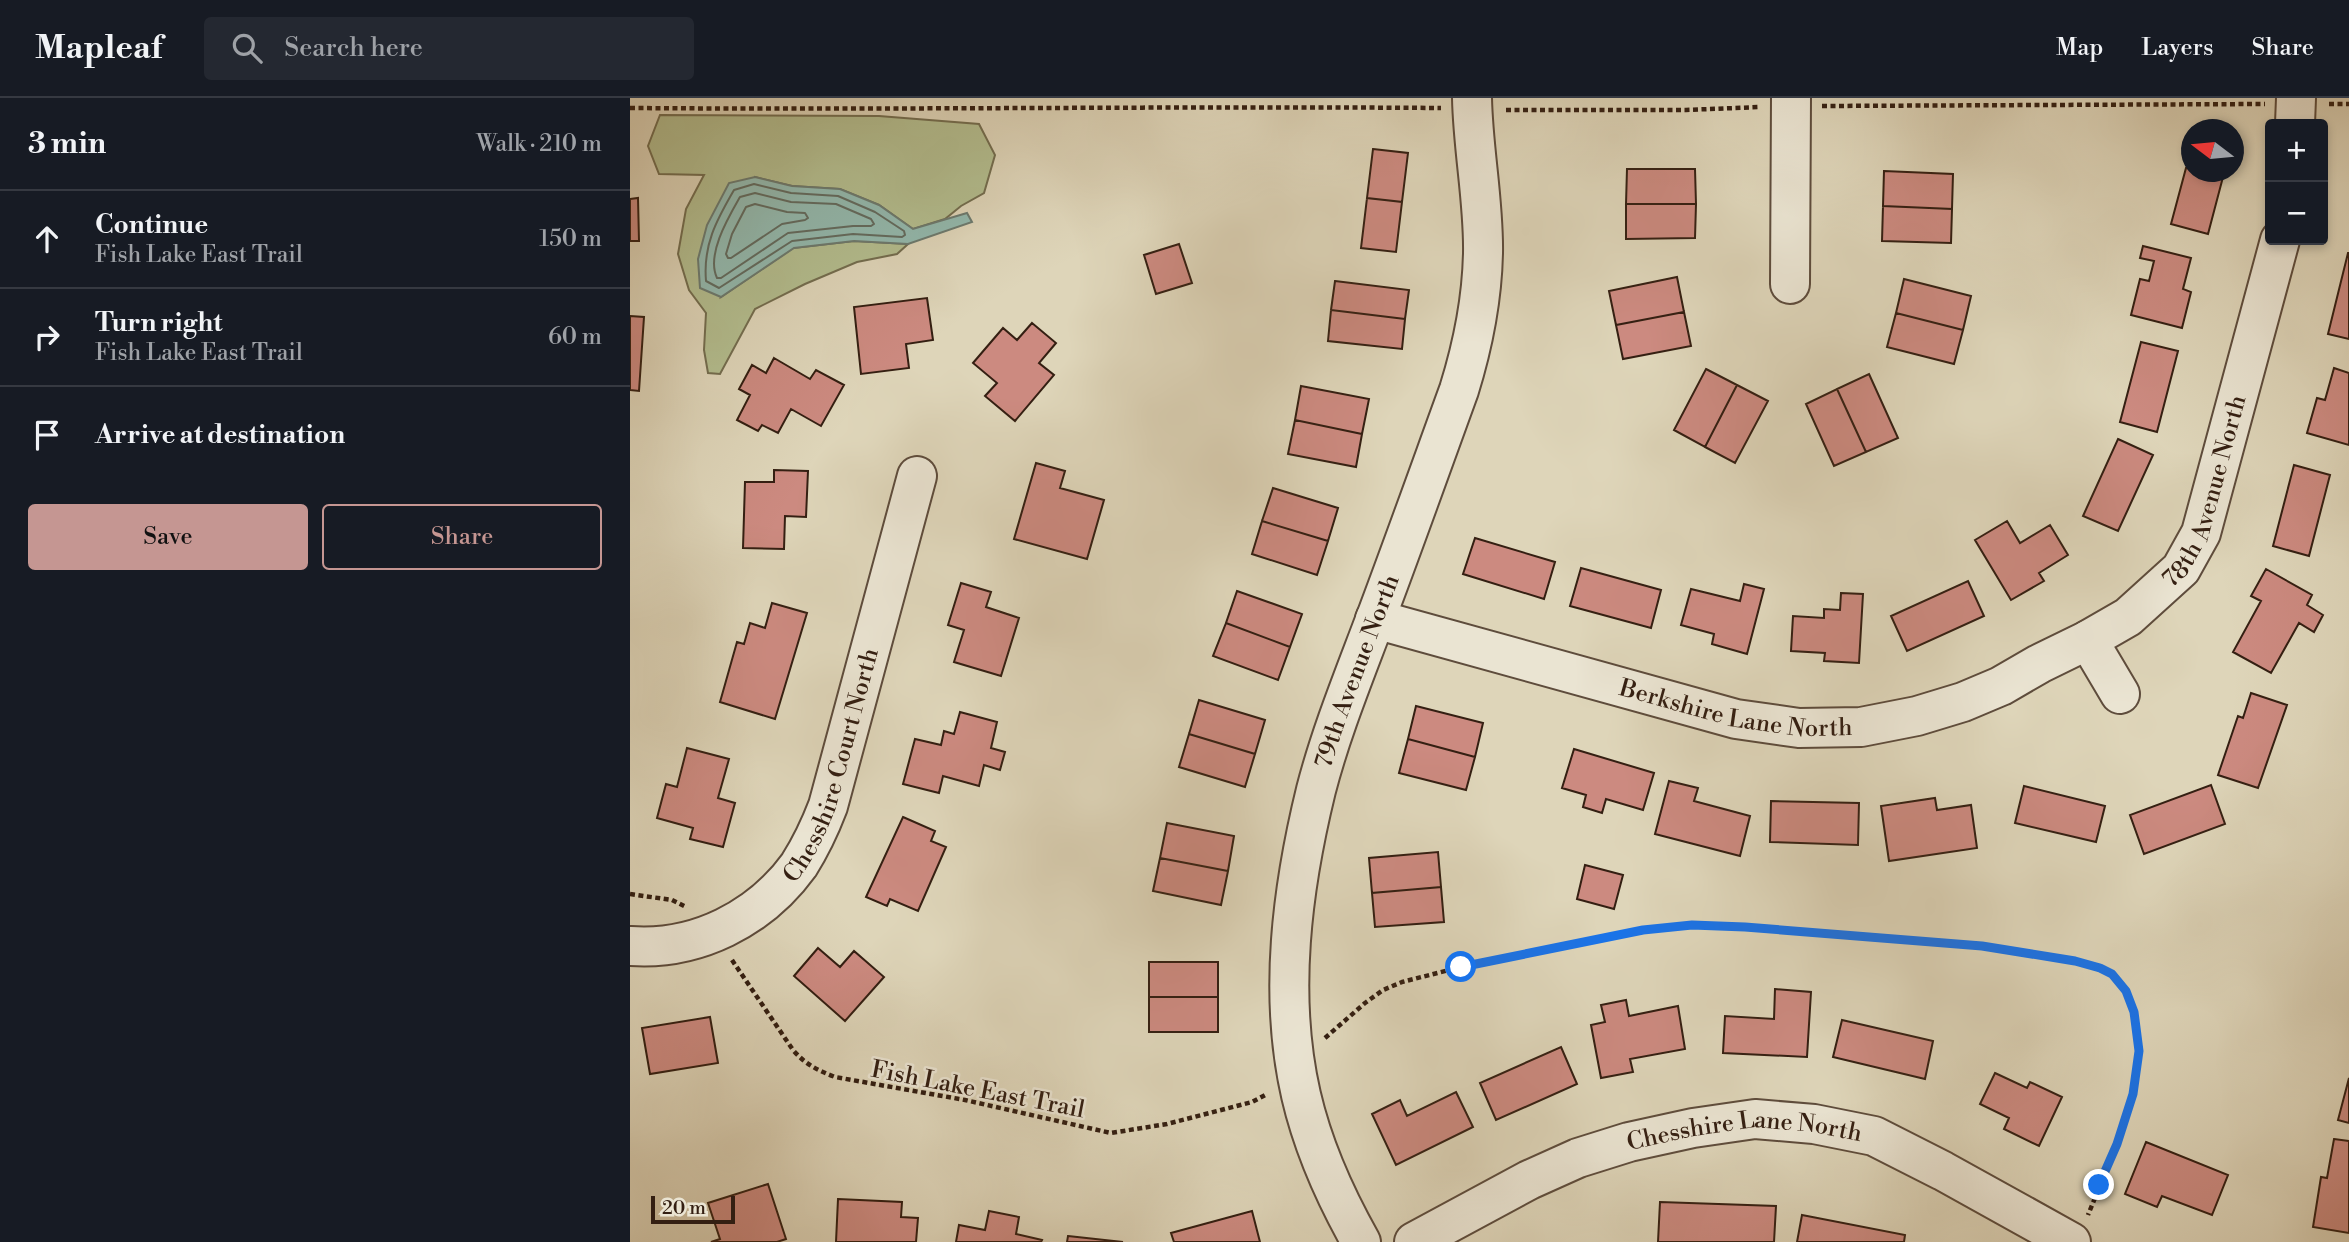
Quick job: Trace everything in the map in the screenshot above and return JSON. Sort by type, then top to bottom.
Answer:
[{"type":"street","name":"79th Avenue North","points":[[1361,1242],[1322,1163],[1301,1098],[1290,1014],[1290,954],[1298,872],[1317,789],[1342,707],[1460,390],[1471,352],[1480,304],[1483,251],[1472,103]]},
{"type":"street","points":[[1790,284],[1791,103]]},
{"type":"street","name":"78th Avenue North","points":[[2088,640],[2128,617],[2181,569],[2201,533],[2279,245]]},
{"type":"street","name":"Chesshire Court North","points":[[630,946],[670,946],[713,934],[752,912],[798,866],[816,837],[828,806],[917,476]]},
{"type":"street","name":"Berkshire Lane North","points":[[1375,619],[1736,719],[1799,728],[1861,727],[1928,712],[2001,686],[2088,640]]},
{"type":"street","points":[[2088,640],[2120,694]]},
{"type":"street","name":"Chesshire Lane North","points":[[1414,1242],[1529,1180],[1578,1158],[1655,1136],[1755,1119],[1814,1124],[1874,1136],[1943,1171],[2079,1229]]},
{"type":"path","points":[[630,108],[888,110],[1472,103],[1541,111],[1791,103],[2298,107],[2349,104]]},
{"type":"path","points":[[630,894],[672,900],[694,912]]},
{"type":"path","points":[[1322,1041],[1364,1003],[1383,990],[1402,982],[1461,967],[1643,930],[1692,925],[1745,927],[1982,946],[2075,961],[2112,974],[2126,991],[2134,1012],[2139,1051],[2133,1094],[2117,1144],[2079,1229]]},
{"type":"path","name":"Fish Lake East Trail","points":[[730,957],[770,1019],[803,1062],[815,1069],[860,1083],[965,1100],[1111,1133],[1167,1124],[1252,1102],[1274,1089]]},
{"type":"green space","points":[[660,115],[879,116],[979,124],[995,155],[984,193],[945,219],[913,229],[879,205],[840,189],[792,186],[755,177],[721,297],[793,248],[854,241],[908,244],[897,254],[857,262],[755,309],[720,374],[708,373],[704,350],[706,313],[689,290],[678,254],[686,209],[704,175],[659,174],[648,146]]},
{"type":"water","points":[[755,177],[792,186],[840,189],[879,205],[913,229],[967,213],[972,222],[908,244],[854,241],[794,248],[721,297],[700,288],[698,259],[707,225],[729,183]]},
{"type":"building","points":[[1373,149],[1408,153],[1402,202],[1367,198]]},
{"type":"building","points":[[1627,169],[1695,169],[1696,204],[1626,204]]},
{"type":"building","points":[[1884,171],[1953,174],[1952,209],[1883,206]]},
{"type":"building","points":[[2182,182],[2222,182],[2208,234],[2171,224]]},
{"type":"building","points":[[638,198],[639,241],[630,241],[630,199]]},
{"type":"building","points":[[1367,198],[1402,202],[1396,252],[1361,248]]},
{"type":"building","points":[[1626,204],[1696,204],[1695,238],[1626,239]]},
{"type":"building","points":[[1883,206],[1952,209],[1951,243],[1882,241]]},
{"type":"building","points":[[1179,244],[1192,283],[1156,294],[1144,255]]},
{"type":"building","points":[[2143,246],[2191,258],[2183,289],[2191,292],[2182,328],[2131,315],[2140,279],[2149,281],[2154,261],[2140,258]]},
{"type":"building","points":[[2349,253],[2349,339],[2328,334]]},
{"type":"building","points":[[1677,277],[1684,312],[1616,325],[1609,291]]},
{"type":"building","points":[[1904,279],[1971,296],[1963,330],[1896,313]]},
{"type":"building","points":[[1335,281],[1409,290],[1405,319],[1331,310]]},
{"type":"building","points":[[927,298],[933,340],[906,344],[909,368],[861,374],[854,307]]},
{"type":"building","points":[[1331,310],[1405,319],[1402,349],[1328,341]]},
{"type":"building","points":[[1684,312],[1691,346],[1623,359],[1616,325]]},
{"type":"building","points":[[1896,313],[1963,330],[1954,364],[1887,347]]},
{"type":"building","points":[[630,316],[644,317],[639,391],[630,390]]},
{"type":"building","points":[[1032,323],[1056,343],[1039,363],[1054,375],[1015,421],[985,396],[997,383],[973,363],[1003,328],[1017,340]]},
{"type":"building","points":[[2141,342],[2178,351],[2157,432],[2120,422]]},
{"type":"building","points":[[774,358],[810,379],[816,370],[844,385],[821,426],[791,409],[778,433],[762,425],[758,431],[737,420],[750,395],[739,389],[752,365],[766,373]]},
{"type":"building","points":[[2334,368],[2349,373],[2349,445],[2307,433],[2317,398],[2325,400]]},
{"type":"building","points":[[1706,369],[1737,385],[1705,447],[1674,430]]},
{"type":"building","points":[[1869,374],[1898,438],[1866,452],[1837,389]]},
{"type":"building","points":[[1737,385],[1768,401],[1735,463],[1705,447]]},
{"type":"building","points":[[1301,386],[1369,399],[1362,434],[1295,420]]},
{"type":"building","points":[[1837,389],[1866,452],[1834,466],[1806,404]]},
{"type":"building","points":[[1295,420],[1362,434],[1356,467],[1288,454]]},
{"type":"building","points":[[2118,439],[2153,455],[2118,531],[2083,516]]},
{"type":"building","points":[[1036,463],[1065,471],[1060,488],[1104,500],[1087,559],[1014,539]]},
{"type":"building","points":[[2294,465],[2330,475],[2309,556],[2273,546]]},
{"type":"building","points":[[774,470],[808,471],[806,517],[785,516],[784,549],[743,548],[745,482],[774,482]]},
{"type":"building","points":[[1273,488],[1338,508],[1328,541],[1262,521]]},
{"type":"building","points":[[1262,521],[1328,541],[1317,575],[1252,554]]},
{"type":"building","points":[[2007,521],[2020,543],[2050,525],[2068,555],[2039,573],[2044,581],[2011,600],[1975,540]]},
{"type":"building","points":[[1475,538],[1555,562],[1544,599],[1463,574]]},
{"type":"building","points":[[1581,568],[1661,590],[1651,628],[1570,606]]},
{"type":"building","points":[[2266,569],[2312,595],[2307,605],[2323,615],[2314,632],[2299,623],[2271,673],[2233,652],[2261,601],[2251,596]]},
{"type":"building","points":[[1968,581],[1984,616],[1907,651],[1891,616]]},
{"type":"building","points":[[961,583],[991,592],[986,607],[1019,618],[1001,676],[954,662],[964,630],[948,625]]},
{"type":"building","points":[[1744,584],[1764,589],[1747,654],[1712,644],[1714,634],[1681,625],[1691,589],[1740,601]]},
{"type":"building","points":[[1237,591],[1302,614],[1290,647],[1226,623]]},
{"type":"building","points":[[1841,593],[1863,594],[1859,663],[1824,661],[1825,653],[1791,651],[1793,616],[1824,618],[1824,609],[1840,610]]},
{"type":"building","points":[[772,603],[807,613],[775,719],[720,702],[737,642],[744,644],[750,623],[765,628]]},
{"type":"building","points":[[1226,623],[1290,647],[1278,680],[1213,656]]},
{"type":"building","points":[[2251,693],[2287,705],[2258,788],[2218,775],[2238,716],[2243,718]]},
{"type":"building","points":[[1199,700],[1265,720],[1255,754],[1189,734]]},
{"type":"building","points":[[1416,706],[1483,723],[1475,757],[1408,739]]},
{"type":"building","points":[[960,712],[997,722],[991,748],[1005,752],[1000,770],[984,765],[979,786],[943,776],[939,793],[903,784],[915,739],[941,745],[944,731],[954,734]]},
{"type":"building","points":[[1189,734],[1255,754],[1245,787],[1179,767]]},
{"type":"building","points":[[1408,739],[1475,757],[1466,790],[1399,773]]},
{"type":"building","points":[[687,748],[729,759],[718,798],[735,803],[723,847],[690,839],[693,828],[657,818],[666,784],[677,787]]},
{"type":"building","points":[[1574,749],[1654,773],[1643,810],[1606,799],[1602,813],[1583,807],[1586,795],[1562,788]]},
{"type":"building","points":[[1669,781],[1698,788],[1694,801],[1750,816],[1740,856],[1655,834]]},
{"type":"building","points":[[2211,785],[2225,824],[2144,854],[2130,815]]},
{"type":"building","points":[[2024,786],[2105,806],[2096,842],[2015,823]]},
{"type":"building","points":[[1935,798],[1937,810],[1971,805],[1977,848],[1889,861],[1881,806]]},
{"type":"building","points":[[1771,801],[1859,803],[1858,845],[1770,842]]},
{"type":"building","points":[[903,817],[935,831],[931,841],[946,847],[918,911],[890,899],[887,906],[866,897]]},
{"type":"building","points":[[1167,823],[1234,836],[1228,871],[1160,858]]},
{"type":"building","points":[[1438,852],[1441,887],[1372,893],[1369,858]]},
{"type":"building","points":[[1160,858],[1228,871],[1221,905],[1153,891]]},
{"type":"building","points":[[1585,865],[1623,875],[1614,909],[1577,899]]},
{"type":"building","points":[[1441,887],[1444,922],[1375,927],[1372,893]]},
{"type":"building","points":[[818,948],[840,967],[854,951],[884,977],[845,1021],[794,976]]},
{"type":"building","points":[[1149,962],[1218,962],[1218,997],[1149,997]]},
{"type":"building","points":[[1775,989],[1811,992],[1807,1057],[1723,1053],[1725,1016],[1774,1019]]},
{"type":"building","points":[[1149,997],[1218,997],[1218,1032],[1149,1032]]},
{"type":"building","points":[[1626,1000],[1629,1016],[1678,1006],[1685,1049],[1630,1059],[1633,1072],[1601,1078],[1591,1025],[1605,1022],[1601,1005]]},
{"type":"building","points":[[710,1017],[718,1063],[650,1074],[642,1028]]},
{"type":"building","points":[[1842,1020],[1933,1041],[1925,1079],[1833,1057]]},
{"type":"building","points":[[1561,1047],[1577,1084],[1496,1120],[1480,1083]]},
{"type":"building","points":[[1995,1073],[2027,1088],[2030,1082],[2062,1097],[2039,1146],[2004,1129],[2009,1118],[1980,1104]]},
{"type":"building","points":[[2349,1078],[2349,1123],[2338,1120]]},
{"type":"building","points":[[1456,1092],[1473,1127],[1396,1165],[1372,1114],[1400,1100],[1407,1116]]},
{"type":"building","points":[[2334,1139],[2349,1141],[2349,1233],[2313,1227],[2321,1177],[2327,1178]]},
{"type":"building","points":[[2146,1142],[2228,1175],[2212,1215],[2162,1196],[2157,1207],[2125,1194]]},
{"type":"building","points":[[768,1184],[786,1239],[777,1242],[711,1242],[720,1239],[708,1203]]},
{"type":"building","points":[[838,1199],[902,1202],[901,1217],[918,1218],[916,1242],[836,1242]]},
{"type":"building","points":[[1660,1202],[1776,1206],[1774,1242],[1658,1242]]},
{"type":"building","points":[[989,1211],[1019,1217],[1016,1234],[1042,1240],[1041,1242],[956,1242],[959,1225],[985,1230]]},
{"type":"building","points":[[1252,1211],[1260,1242],[1174,1242],[1171,1233]]},
{"type":"building","points":[[1802,1215],[1905,1235],[1904,1242],[1797,1242]]},
{"type":"building","points":[[1068,1236],[1123,1242],[1067,1242]]},
{"type":"route","points":[[1461,967],[1643,930],[1692,925],[1982,946],[2075,961],[2100,968],[2112,974],[2126,991],[2134,1012],[2139,1051],[2133,1094],[2117,1144],[2099,1185]]}]
